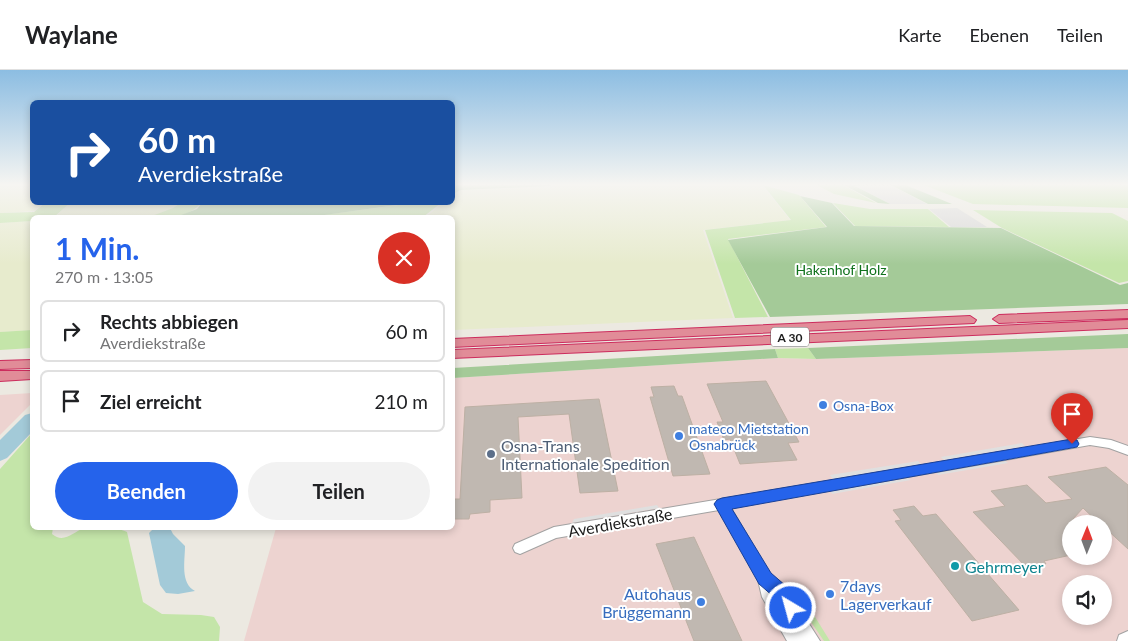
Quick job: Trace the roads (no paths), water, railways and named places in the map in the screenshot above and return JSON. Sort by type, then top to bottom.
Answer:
[{"type":"highway","name":"A 30","points":[[455,343],[1128,314]]},
{"type":"highway","name":"A 30","points":[[455,354],[1128,324]]},
{"type":"highway","points":[[0,365],[30,364]]},
{"type":"highway","points":[[0,376],[30,375]]},
{"type":"street","name":"Averdiekstraße","points":[[520,548],[554,533],[1090,441],[1111,444],[1128,450]]},
{"type":"street","points":[[722,504],[765,579],[780,591],[812,641]]},
{"type":"street","points":[[765,579],[766,592],[796,641]]},
{"type":"street","points":[[1124,641],[1128,639]]},
{"type":"water","points":[[152,530],[171,530],[185,546],[185,577],[187,583],[195,591],[178,594],[166,593],[160,585],[149,533]]},
{"type":"waterway","points":[[0,453],[30,422]]},
{"type":"place","name":"Osna-Box","points":[[823,405]]},
{"type":"place","name":"mateco Mietstation Osnabrück","points":[[679,436]]},
{"type":"place","name":"Osna-Trans Internationale Spedition","points":[[491,454]]},
{"type":"place","name":"Gehrmeyer","points":[[955,566]]},
{"type":"place","name":"7days Lagerverkauf","points":[[830,594]]},
{"type":"place","name":"Autohaus Brüggemann","points":[[701,602]]},
{"type":"park label","name":"Hakenhof Holz","points":[[841,269]]}]
